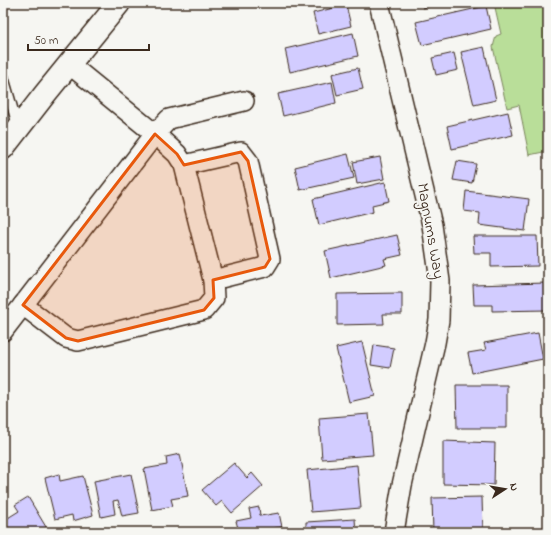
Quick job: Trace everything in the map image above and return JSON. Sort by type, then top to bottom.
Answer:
[{"type":"main road","points":[[3,148],[69,64],[120,3]]},
{"type":"street","name":"Magnums Way","points":[[379,3],[432,225],[440,282],[435,343],[402,485],[394,532]]},
{"type":"street","points":[[23,305],[66,338],[78,341],[204,310],[214,298],[214,280],[184,165],[177,154],[155,134],[69,64]]},
{"type":"street","points":[[3,331],[155,134],[169,119],[244,100]]},
{"type":"street","points":[[184,165],[241,152],[248,161],[270,259],[265,267],[214,280]]},
{"type":"lane","points":[[3,75],[18,129]]},
{"type":"highlighted area","points":[[155,134],[177,154],[184,165],[241,152],[248,161],[270,259],[265,267],[213,280],[214,298],[204,310],[78,341],[66,338],[23,305]]},
{"type":"green space","points":[[494,3],[548,3],[548,151],[529,155],[519,105],[507,108],[493,47],[496,36],[501,34]]},
{"type":"building","points":[[422,3],[445,3],[423,8]]},
{"type":"building","points":[[346,5],[351,26],[318,34],[313,13]]},
{"type":"building","points":[[486,6],[491,29],[422,45],[416,22]]},
{"type":"building","points":[[353,33],[358,56],[290,72],[285,49]]},
{"type":"building","points":[[484,47],[496,100],[474,105],[461,52]]},
{"type":"building","points":[[454,53],[458,70],[436,75],[432,58]]},
{"type":"building","points":[[358,68],[363,89],[337,95],[332,74]]},
{"type":"building","points":[[332,82],[336,103],[283,116],[278,94]]},
{"type":"building","points":[[508,112],[513,135],[452,149],[447,126]]},
{"type":"building","points":[[348,154],[354,178],[300,190],[295,167]]},
{"type":"building","points":[[380,157],[384,179],[357,184],[353,162]]},
{"type":"building","points":[[457,161],[476,164],[472,183],[453,180]]},
{"type":"building","points":[[385,182],[389,201],[372,205],[373,212],[319,225],[313,199]]},
{"type":"building","points":[[466,191],[529,199],[525,231],[479,225],[480,213],[464,211]]},
{"type":"building","points":[[397,235],[402,255],[384,259],[386,265],[331,278],[325,251]]},
{"type":"building","points":[[473,236],[537,236],[538,266],[491,267],[491,253],[474,253]]},
{"type":"building","points":[[546,283],[547,310],[492,311],[492,305],[474,305],[473,285]]},
{"type":"building","points":[[402,293],[402,314],[383,314],[384,324],[337,325],[337,294]]},
{"type":"building","points":[[538,333],[543,359],[472,373],[468,353],[486,350],[484,343]]},
{"type":"building","points":[[362,342],[375,396],[349,402],[336,348]]},
{"type":"building","points":[[374,345],[394,348],[390,368],[371,365]]},
{"type":"building","points":[[456,385],[507,385],[507,428],[457,428]]},
{"type":"building","points":[[369,414],[373,455],[322,459],[319,418]]},
{"type":"building","points":[[443,441],[495,443],[494,485],[443,484]]},
{"type":"building","points":[[180,454],[188,496],[171,499],[173,506],[152,510],[144,469],[167,465],[166,457]]},
{"type":"building","points":[[234,463],[247,478],[252,473],[263,486],[232,513],[222,501],[216,506],[202,490]]},
{"type":"building","points":[[357,465],[361,508],[311,512],[307,470]]},
{"type":"building","points":[[59,474],[60,481],[83,476],[93,515],[73,521],[72,515],[55,519],[45,478]]},
{"type":"building","points":[[131,474],[139,513],[122,516],[118,500],[113,501],[115,514],[101,517],[94,481]]},
{"type":"building","points":[[28,497],[49,532],[5,532],[3,528],[3,521],[19,511],[15,505]]},
{"type":"building","points":[[482,497],[483,532],[433,532],[432,498]]},
{"type":"building","points":[[259,507],[260,516],[279,513],[282,527],[275,528],[276,532],[239,532],[236,521],[251,518],[249,509]]},
{"type":"building","points":[[355,519],[356,532],[306,532],[306,522]]}]
